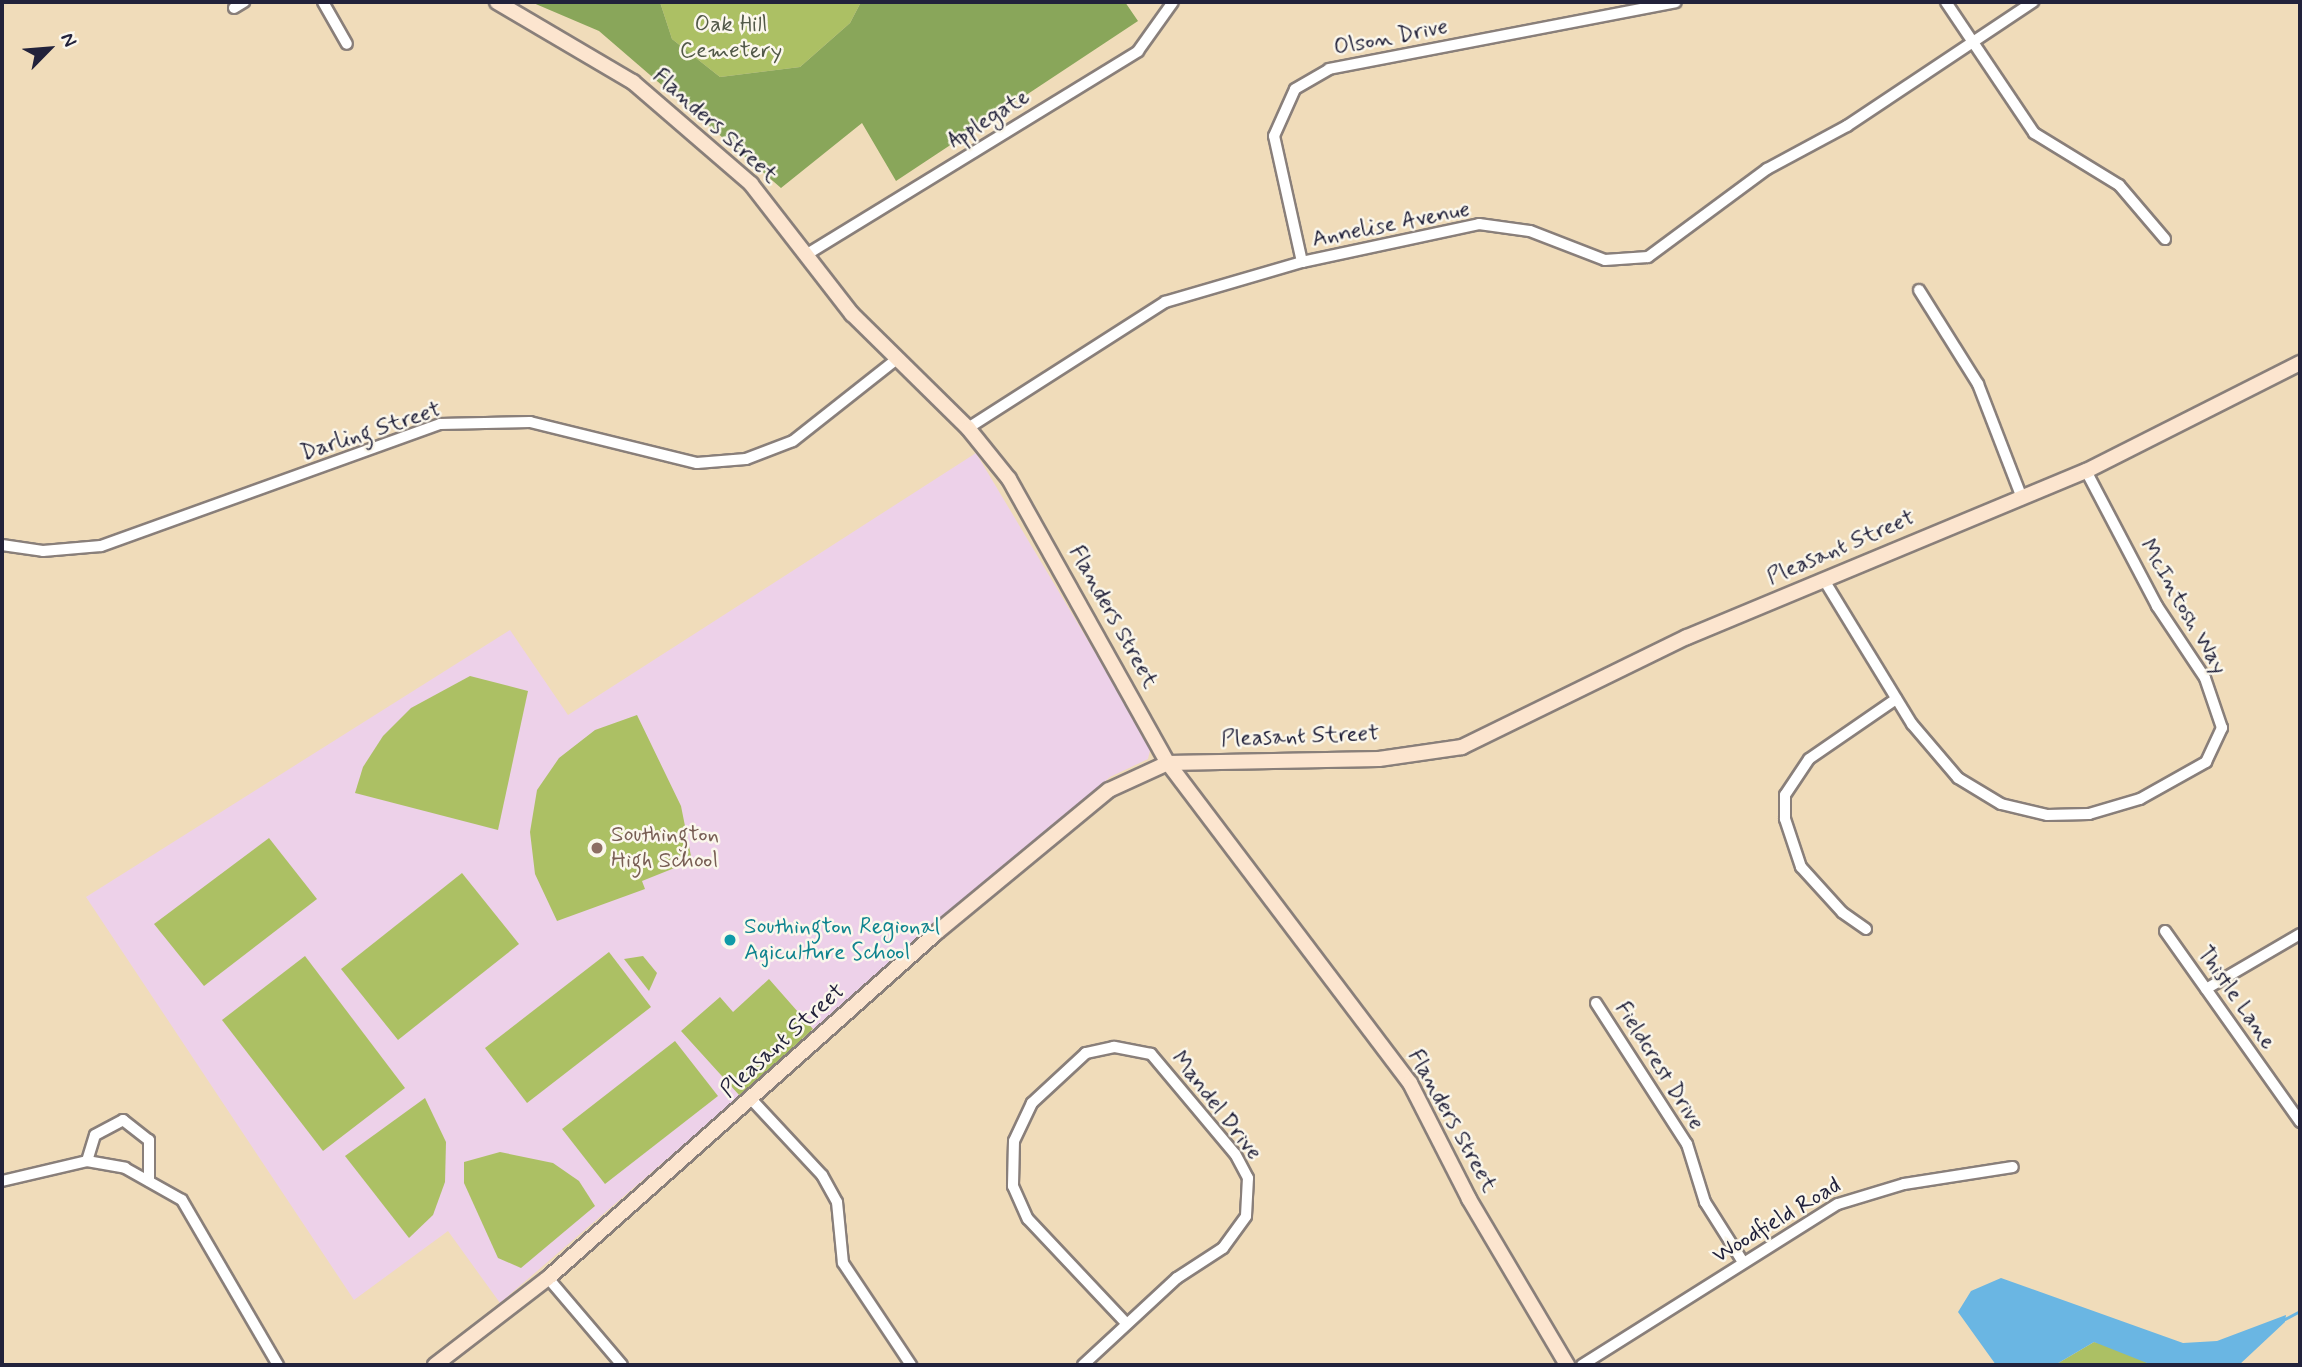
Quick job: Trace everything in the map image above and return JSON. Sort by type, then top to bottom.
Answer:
[{"type":"street","points":[[234,8],[244,2]]},
{"type":"street","points":[[323,2],[347,44]]},
{"type":"street","name":"Flanders Street","points":[[498,2],[633,82],[751,184],[809,253],[852,314],[968,428],[1009,479],[1168,763],[1410,1083],[1469,1199],[1567,1365]]},
{"type":"street","name":"Applegate","points":[[809,253],[1138,51],[1173,2]]},
{"type":"street","name":"Olson Drive","points":[[1302,262],[1274,136],[1295,89],[1329,69],[1676,2]]},
{"type":"street","points":[[1946,2],[2034,133],[2119,185],[2165,239]]},
{"type":"street","name":"Annelise Avenue","points":[[968,428],[1165,302],[1302,262],[1479,224],[1530,231],[1605,260],[1648,257],[1767,169],[1847,126],[2033,2]]},
{"type":"street","points":[[1919,290],[1979,384],[2022,498]]},
{"type":"street","name":"Darling Street","points":[[2,545],[43,551],[101,546],[440,424],[530,422],[697,463],[746,459],[793,440],[897,359]]},
{"type":"street","name":"Pleasant Street","points":[[435,1365],[548,1278],[752,1101],[936,933],[1109,790],[1168,763],[1379,759],[1462,747],[1687,637],[2085,471],[2300,363]]},
{"type":"street","name":"McIntosh Way","points":[[1824,580],[1896,699],[1958,778],[2001,804],[2047,815],[2089,814],[2140,799],[2206,762],[2222,727],[2205,678],[2157,606],[2085,471]]},
{"type":"street","points":[[1866,929],[1842,912],[1801,867],[1785,819],[1785,795],[1809,759],[1896,699]]},
{"type":"street","name":"Thistle Lane","points":[[2165,931],[2300,1122]]},
{"type":"street","points":[[2206,989],[2300,934]]},
{"type":"street","name":"Fieldcrest Drive","points":[[1596,1003],[1687,1144],[1705,1202],[1743,1262]]},
{"type":"street","name":"Mandel Drive","points":[[1083,1365],[1126,1323],[1223,1248],[1246,1216],[1248,1178],[1151,1054],[1114,1048],[1086,1053],[1032,1103],[1014,1140],[1013,1186],[1028,1219],[1126,1323]]},
{"type":"street","points":[[752,1101],[822,1175],[837,1202],[842,1263],[911,1365]]},
{"type":"street","points":[[87,1161],[94,1135],[122,1120],[149,1140],[149,1181]]},
{"type":"street","points":[[2,1181],[87,1161],[125,1168],[183,1200],[278,1365]]},
{"type":"street","name":"Woodfield Road","points":[[1582,1365],[1743,1262],[1858,1195],[2013,1167]]},
{"type":"street","points":[[548,1278],[622,1365]]},
{"type":"shaded area","name":"Southington High School","points":[[976,453],[1151,746],[1148,759],[1110,777],[500,1303],[448,1231],[354,1300],[86,897],[510,630],[568,715]]},
{"type":"green space","points":[[531,2],[660,2],[672,39],[720,77],[800,67],[850,23],[861,2],[1125,2],[1138,21],[896,181],[862,123],[781,188],[599,31]]},
{"type":"green space","name":"Oak Hill Cemetery","points":[[660,2],[861,2],[850,23],[800,67],[720,77],[672,39]]},
{"type":"green space","points":[[470,676],[528,691],[498,830],[355,793],[363,767],[383,736],[411,708]]},
{"type":"green space","points":[[637,715],[681,806],[692,861],[642,881],[645,889],[557,921],[535,874],[530,832],[537,790],[559,758],[595,730]]},
{"type":"green space","points":[[269,838],[317,899],[204,986],[154,924]]},
{"type":"green space","points":[[462,873],[519,944],[398,1040],[341,969]]},
{"type":"green space","points":[[609,952],[651,1007],[527,1103],[485,1048]]},
{"type":"green space","points":[[305,956],[405,1088],[323,1151],[222,1020]]},
{"type":"green space","points":[[643,956],[657,973],[649,991],[624,959]]},
{"type":"green space","points":[[769,979],[813,1029],[740,1096],[681,1031],[720,997],[733,1012]]},
{"type":"green space","points":[[675,1041],[718,1096],[605,1184],[562,1129]]},
{"type":"green space","points":[[425,1098],[446,1142],[445,1182],[433,1215],[409,1238],[345,1156]]},
{"type":"green space","points":[[500,1152],[553,1163],[579,1181],[595,1206],[521,1268],[498,1258],[464,1183],[464,1162]]},
{"type":"green space","points":[[2094,1342],[2110,1345],[2152,1365],[2055,1365]]},
{"type":"water","points":[[2001,1278],[2183,1343],[2217,1341],[2286,1315],[2285,1322],[2239,1365],[2152,1365],[2094,1342],[2055,1365],[1996,1365],[1958,1312],[1971,1291]]},
{"type":"waterway","points":[[2285,1319],[2300,1311]]},
{"type":"place","name":"Southington High School","points":[[597,848]]},
{"type":"place","name":"Southington Regional Agiculture School","points":[[730,940]]}]
